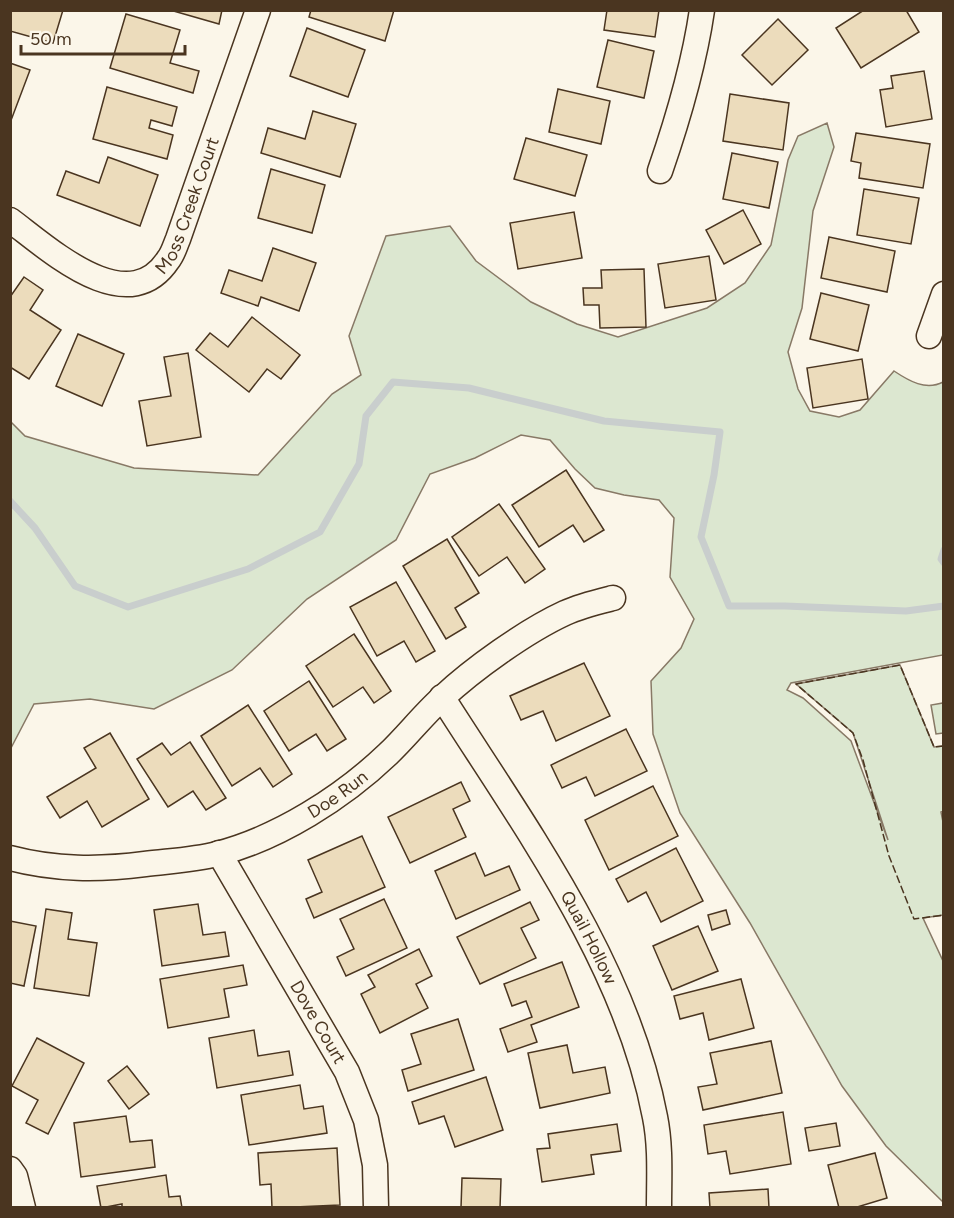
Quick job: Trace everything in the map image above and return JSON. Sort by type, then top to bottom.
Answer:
[{"type":"street","name":"Moss Creek Court","points":[[10,220],[78,271],[101,281],[124,284],[140,281],[156,274],[169,260],[178,239],[258,10]]},
{"type":"street","points":[[660,171],[676,126],[698,39],[702,10]]},
{"type":"street","points":[[929,336],[944,294]]},
{"type":"street","name":"Doe Run","points":[[10,858],[57,868],[131,866],[219,853],[254,841],[345,791],[388,754],[442,697],[529,633],[565,613],[613,598]]},
{"type":"street","name":"Quail Hollow","points":[[442,697],[558,880],[608,975],[629,1023],[655,1118],[659,1154],[659,1208]]},
{"type":"street","name":"Dove Court","points":[[219,853],[347,1072],[366,1120],[375,1164],[376,1208]]},
{"type":"street","points":[[10,1170],[15,1176],[24,1208]]},
{"type":"green space","points":[[827,123],[834,147],[813,211],[802,308],[788,352],[798,389],[810,411],[839,417],[860,410],[894,371],[924,385],[937,385],[943,382],[943,655],[791,683],[787,690],[803,698],[851,741],[888,840],[853,733],[796,684],[900,665],[934,747],[943,746],[944,811],[941,812],[944,827],[943,915],[923,918],[943,961],[943,1202],[886,1146],[842,1086],[750,923],[680,813],[653,734],[651,681],[681,648],[694,619],[670,577],[674,518],[659,500],[595,488],[550,440],[521,435],[475,458],[430,474],[396,540],[307,599],[232,670],[154,709],[90,699],[34,704],[11,748],[11,422],[25,436],[134,468],[258,475],[332,394],[361,375],[349,336],[386,236],[450,226],[476,261],[531,302],[577,324],[618,337],[707,308],[745,283],[771,245],[788,160],[798,136]]},
{"type":"green space","points":[[943,703],[943,733],[936,734],[931,705]]},
{"type":"building","points":[[10,10],[63,10],[53,43],[10,31]]},
{"type":"building","points":[[170,10],[222,10],[219,24]]},
{"type":"building","points":[[311,10],[394,10],[385,41],[309,17]]},
{"type":"building","points":[[607,10],[659,10],[655,37],[604,30]]},
{"type":"building","points":[[864,10],[906,10],[919,32],[861,68],[836,28]]},
{"type":"building","points":[[126,14],[180,30],[170,63],[199,71],[193,93],[110,68]]},
{"type":"building","points":[[778,19],[808,50],[772,85],[742,55]]},
{"type":"building","points":[[307,28],[365,50],[348,97],[290,76]]},
{"type":"building","points":[[608,40],[654,51],[644,98],[597,87]]},
{"type":"building","points":[[10,63],[30,70],[10,123]]},
{"type":"building","points":[[924,71],[932,119],[886,127],[880,90],[893,88],[891,76]]},
{"type":"building","points":[[107,87],[177,107],[172,126],[151,120],[149,128],[173,135],[167,159],[93,139]]},
{"type":"building","points":[[558,89],[610,101],[601,144],[549,132]]},
{"type":"building","points":[[730,94],[789,103],[783,150],[723,141]]},
{"type":"building","points":[[313,111],[356,124],[340,177],[261,153],[268,128],[305,139]]},
{"type":"building","points":[[856,133],[930,144],[923,188],[859,178],[861,163],[851,161]]},
{"type":"building","points":[[526,138],[587,155],[575,196],[514,179]]},
{"type":"building","points":[[732,153],[778,162],[769,208],[723,199]]},
{"type":"building","points":[[108,157],[158,175],[140,226],[57,195],[66,171],[99,183]]},
{"type":"building","points":[[271,169],[325,185],[312,233],[258,218]]},
{"type":"building","points":[[864,189],[919,198],[911,244],[857,235]]},
{"type":"building","points":[[743,210],[761,244],[724,264],[706,230]]},
{"type":"building","points":[[574,212],[582,258],[518,269],[510,223]]},
{"type":"building","points":[[829,237],[895,251],[887,292],[821,278]]},
{"type":"building","points":[[273,248],[316,263],[299,311],[261,297],[258,306],[221,293],[229,270],[262,281]]},
{"type":"building","points":[[709,256],[716,300],[665,308],[658,264]]},
{"type":"building","points":[[644,269],[646,327],[600,328],[599,305],[584,305],[583,288],[602,288],[601,270]]},
{"type":"building","points":[[24,277],[43,290],[30,310],[61,330],[29,379],[10,367],[10,297]]},
{"type":"building","points":[[821,293],[869,305],[858,351],[810,339]]},
{"type":"building","points":[[252,317],[300,355],[281,379],[267,369],[249,392],[196,350],[210,333],[228,347]]},
{"type":"building","points":[[78,334],[124,354],[102,406],[56,386]]},
{"type":"building","points":[[188,353],[201,437],[147,446],[139,401],[171,396],[164,357]]},
{"type":"building","points":[[862,359],[868,399],[813,408],[807,368]]},
{"type":"building","points":[[566,470],[604,530],[584,542],[573,525],[539,547],[512,505]]},
{"type":"building","points":[[499,504],[545,569],[525,583],[507,557],[479,576],[452,537]]},
{"type":"building","points":[[447,539],[479,593],[455,608],[466,627],[446,639],[403,566]]},
{"type":"building","points":[[396,582],[435,651],[416,662],[404,641],[377,656],[350,607]]},
{"type":"building","points":[[354,634],[391,691],[374,703],[363,687],[333,707],[306,666]]},
{"type":"building","points":[[584,663],[610,716],[556,741],[543,711],[521,720],[510,696]]},
{"type":"building","points":[[309,681],[346,739],[327,751],[316,734],[289,751],[264,711]]},
{"type":"building","points":[[248,705],[292,774],[273,787],[260,768],[232,786],[201,736]]},
{"type":"building","points":[[626,729],[647,771],[595,796],[586,777],[562,788],[551,765]]},
{"type":"building","points":[[110,733],[149,799],[102,827],[87,801],[60,818],[47,797],[96,768],[84,748]]},
{"type":"building","points":[[190,742],[226,798],[206,810],[193,791],[168,807],[137,759],[162,743],[171,755]]},
{"type":"building","points":[[461,782],[470,801],[453,809],[466,837],[410,863],[388,817]]},
{"type":"building","points":[[653,786],[678,836],[609,870],[585,820]]},
{"type":"building","points":[[362,836],[385,887],[314,918],[306,899],[322,892],[308,860]]},
{"type":"building","points":[[676,848],[703,901],[661,922],[646,892],[628,902],[616,879]]},
{"type":"building","points":[[475,853],[485,876],[509,866],[520,890],[456,919],[435,871]]},
{"type":"building","points":[[384,899],[407,948],[346,976],[337,957],[354,949],[340,919]]},
{"type":"building","points":[[530,902],[539,920],[521,928],[536,958],[480,984],[457,937]]},
{"type":"building","points":[[198,904],[203,935],[225,932],[229,956],[162,966],[154,910]]},
{"type":"building","points":[[46,909],[72,913],[68,939],[97,943],[89,996],[34,988]]},
{"type":"building","points":[[726,910],[730,924],[712,930],[708,915]]},
{"type":"building","points":[[10,921],[36,926],[24,986],[10,983]]},
{"type":"building","points":[[698,926],[718,971],[672,990],[653,946]]},
{"type":"building","points":[[419,949],[432,976],[416,984],[428,1008],[380,1033],[361,994],[375,987],[368,975]]},
{"type":"building","points":[[562,962],[579,1007],[531,1025],[537,1042],[508,1052],[500,1029],[532,1017],[526,1001],[512,1006],[504,984]]},
{"type":"building","points":[[243,965],[247,985],[224,989],[229,1017],[168,1028],[160,979]]},
{"type":"building","points":[[741,979],[754,1028],[709,1040],[703,1013],[680,1019],[674,996]]},
{"type":"building","points":[[458,1019],[474,1070],[408,1091],[402,1070],[421,1064],[411,1034]]},
{"type":"building","points":[[254,1030],[258,1056],[289,1051],[293,1075],[217,1088],[209,1038]]},
{"type":"building","points":[[37,1038],[84,1063],[48,1134],[26,1123],[38,1100],[12,1086]]},
{"type":"building","points":[[771,1041],[782,1093],[703,1110],[698,1087],[717,1084],[710,1053]]},
{"type":"building","points":[[567,1045],[573,1073],[605,1067],[610,1093],[540,1108],[528,1053]]},
{"type":"building","points":[[127,1066],[149,1094],[129,1109],[108,1081]]},
{"type":"building","points":[[486,1077],[503,1130],[455,1147],[444,1116],[419,1124],[412,1102]]},
{"type":"building","points":[[300,1085],[304,1109],[323,1106],[327,1133],[249,1145],[241,1095]]},
{"type":"building","points":[[783,1112],[791,1164],[730,1174],[726,1151],[708,1154],[704,1125]]},
{"type":"building","points":[[126,1116],[130,1142],[152,1140],[155,1167],[81,1177],[74,1123]]},
{"type":"building","points":[[836,1123],[840,1146],[809,1151],[805,1128]]},
{"type":"building","points":[[617,1124],[621,1151],[591,1155],[594,1174],[542,1182],[537,1149],[550,1148],[548,1134]]},
{"type":"building","points":[[337,1148],[340,1205],[272,1208],[271,1184],[260,1185],[258,1153]]},
{"type":"building","points":[[875,1153],[887,1198],[854,1208],[839,1208],[828,1165]]},
{"type":"building","points":[[166,1175],[169,1197],[180,1196],[182,1208],[122,1208],[122,1204],[101,1208],[97,1186]]},
{"type":"building","points":[[462,1178],[501,1179],[500,1208],[461,1208]]},
{"type":"building","points":[[768,1189],[769,1208],[710,1208],[709,1193]]},
{"type":"waterway","points":[[10,501],[35,528],[75,586],[128,607],[248,569],[320,532],[359,464],[366,416],[393,382],[469,388],[604,421],[720,432],[701,537],[729,606],[906,611],[944,606]]},
{"type":"waterway","points":[[944,550],[941,559],[944,563]]},
{"type":"fence","points":[[944,746],[934,747],[900,665],[796,684],[853,733],[863,760],[889,856],[914,919],[944,915]]}]
